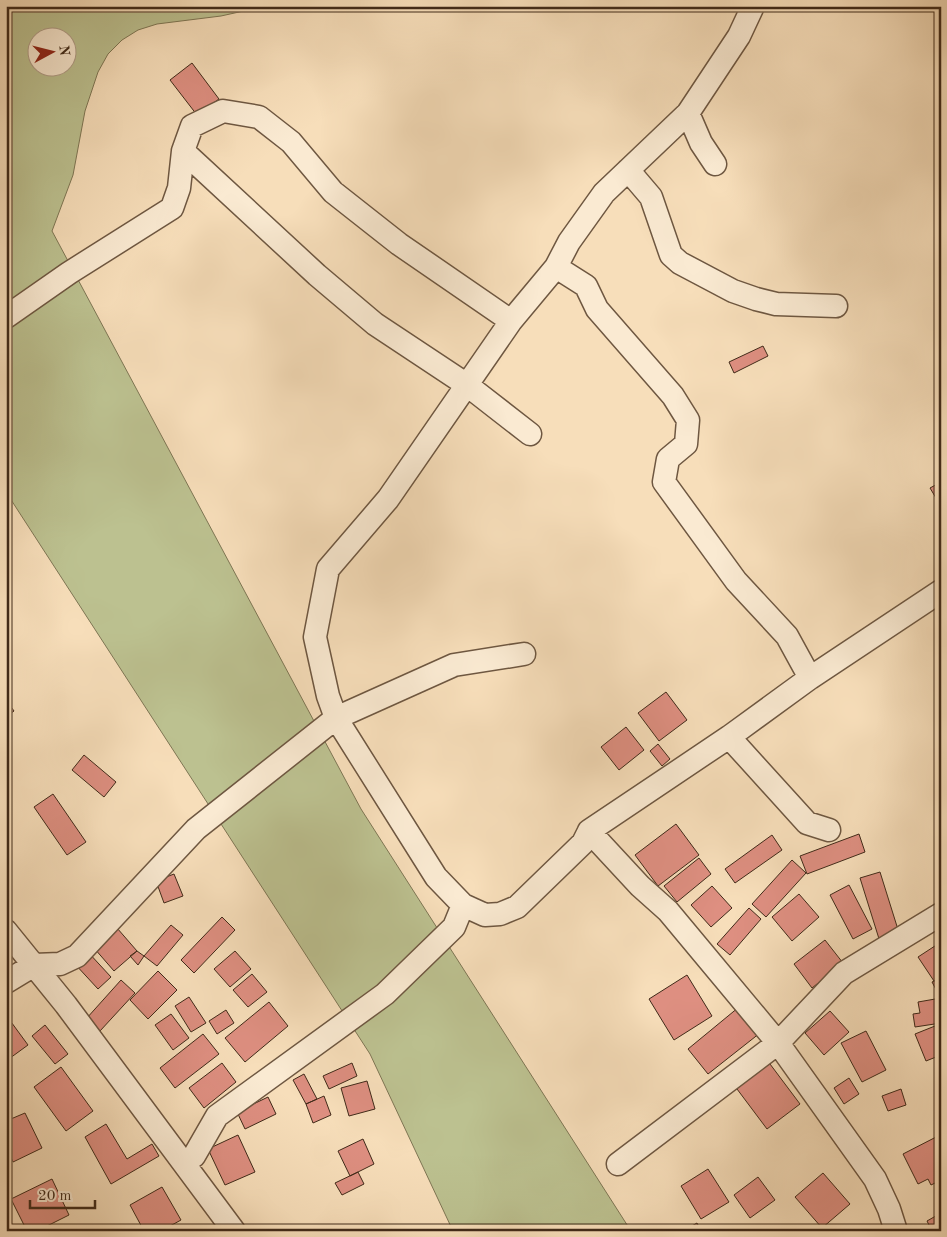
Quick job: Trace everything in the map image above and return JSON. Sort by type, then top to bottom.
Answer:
[{"type":"street","points":[[753,6],[739,36],[688,113],[604,193],[569,242],[556,267],[511,321],[388,499],[328,569],[315,637],[328,696],[336,718],[436,877],[463,905],[485,915],[500,914],[517,907],[583,843],[589,831],[729,737],[810,678],[941,590]]},
{"type":"street","points":[[6,317],[69,273],[172,208],[179,188],[183,151],[192,126],[223,111],[259,118],[291,142],[333,192],[399,244],[511,321]]},
{"type":"street","points":[[688,113],[701,143],[715,164]]},
{"type":"street","points":[[183,151],[317,275],[375,324],[467,385],[530,434]]},
{"type":"street","points":[[628,170],[651,197],[671,255],[680,263],[733,291],[756,299],[776,304],[836,306]]},
{"type":"street","points":[[556,267],[586,286],[597,309],[673,396],[688,420],[686,444],[668,459],[664,482],[736,581],[787,636],[810,678]]},
{"type":"street","points":[[6,982],[34,965],[60,964],[77,956],[196,829],[336,718],[454,665],[524,654]]},
{"type":"street","points":[[729,737],[807,823],[829,830]]},
{"type":"street","points":[[589,831],[640,886],[668,912],[778,1043],[875,1179],[889,1209],[896,1231]]},
{"type":"street","points":[[183,1162],[194,1156],[217,1116],[386,994],[454,927],[463,905]]},
{"type":"street","points":[[618,1164],[778,1043],[844,973],[941,914]]},
{"type":"street","points":[[6,930],[234,1231]]},
{"type":"green space","points":[[6,6],[266,6],[221,16],[157,24],[138,30],[122,40],[108,54],[98,72],[85,111],[73,175],[52,231],[361,809],[631,1231],[453,1231],[370,1054],[6,492]]},
{"type":"building","points":[[192,63],[219,99],[197,115],[170,80]]},
{"type":"building","points":[[763,346],[768,356],[734,373],[729,362]]},
{"type":"building","points":[[941,482],[941,502],[939,503],[930,488]]},
{"type":"building","points":[[666,692],[687,720],[659,741],[638,713]]},
{"type":"building","points":[[6,700],[14,711],[6,717]]},
{"type":"building","points":[[626,727],[644,750],[619,770],[601,747]]},
{"type":"building","points":[[658,744],[670,759],[662,766],[650,751]]},
{"type":"building","points":[[84,755],[116,782],[104,797],[72,770]]},
{"type":"building","points":[[53,794],[86,842],[67,855],[34,807]]},
{"type":"building","points":[[676,824],[699,855],[658,886],[635,855]]},
{"type":"building","points":[[859,834],[865,852],[807,874],[800,856]]},
{"type":"building","points":[[772,835],[782,850],[735,883],[725,869]]},
{"type":"building","points":[[699,858],[711,874],[677,902],[664,886]]},
{"type":"building","points":[[792,860],[806,873],[766,917],[752,904]]},
{"type":"building","points":[[880,872],[900,936],[880,942],[860,878]]},
{"type":"building","points":[[174,874],[183,896],[164,903],[156,881]]},
{"type":"building","points":[[849,885],[872,929],[853,939],[830,895]]},
{"type":"building","points":[[712,886],[732,908],[711,927],[691,905]]},
{"type":"building","points":[[799,894],[819,917],[792,941],[772,917]]},
{"type":"building","points":[[749,908],[761,919],[730,955],[717,944]]},
{"type":"building","points":[[222,917],[235,930],[194,973],[181,960]]},
{"type":"building","points":[[171,925],[183,935],[157,966],[144,956]]},
{"type":"building","points":[[117,928],[137,951],[114,971],[94,948]]},
{"type":"building","points":[[825,940],[843,963],[812,988],[794,964]]},
{"type":"building","points":[[941,942],[941,977],[934,981],[918,957]]},
{"type":"building","points":[[87,951],[111,977],[98,989],[74,963]]},
{"type":"building","points":[[137,951],[144,956],[138,965],[130,956]]},
{"type":"building","points":[[235,951],[251,969],[230,987],[214,969]]},
{"type":"building","points":[[158,971],[177,990],[148,1019],[130,1000]]},
{"type":"building","points":[[252,974],[267,992],[248,1007],[233,990]]},
{"type":"building","points":[[687,975],[712,1016],[674,1040],[649,999]]},
{"type":"building","points":[[941,978],[941,994],[939,995],[932,982]]},
{"type":"building","points":[[121,980],[135,993],[100,1031],[86,1019]]},
{"type":"building","points":[[189,997],[206,1023],[191,1032],[175,1006]]},
{"type":"building","points":[[941,998],[941,1023],[915,1027],[913,1014],[920,1013],[918,1002]]},
{"type":"building","points":[[269,1002],[288,1026],[245,1062],[225,1038]]},
{"type":"building","points":[[739,1007],[760,1033],[708,1074],[688,1049]]},
{"type":"building","points":[[226,1010],[234,1023],[217,1034],[209,1021]]},
{"type":"building","points":[[830,1011],[849,1032],[824,1055],[805,1033]]},
{"type":"building","points":[[171,1014],[189,1038],[173,1050],[155,1025]]},
{"type":"building","points":[[6,1015],[28,1045],[6,1061]]},
{"type":"building","points":[[45,1025],[68,1054],[55,1064],[32,1036]]},
{"type":"building","points":[[935,1026],[941,1040],[941,1055],[926,1061],[915,1034]]},
{"type":"building","points":[[866,1031],[886,1070],[862,1082],[841,1043]]},
{"type":"building","points":[[203,1034],[219,1054],[175,1088],[160,1068]]},
{"type":"building","points":[[767,1060],[800,1104],[767,1129],[734,1085]]},
{"type":"building","points":[[222,1063],[236,1082],[204,1108],[189,1088]]},
{"type":"building","points":[[352,1063],[357,1076],[329,1089],[323,1076]]},
{"type":"building","points":[[61,1067],[93,1111],[66,1131],[34,1087]]},
{"type":"building","points":[[304,1074],[317,1099],[306,1104],[293,1080]]},
{"type":"building","points":[[849,1078],[859,1094],[844,1104],[834,1088]]},
{"type":"building","points":[[367,1081],[375,1109],[349,1116],[341,1088]]},
{"type":"building","points":[[901,1089],[906,1105],[888,1111],[882,1096]]},
{"type":"building","points":[[324,1096],[331,1115],[313,1123],[306,1104]]},
{"type":"building","points":[[268,1097],[276,1114],[245,1129],[237,1112]]},
{"type":"building","points":[[25,1113],[42,1148],[13,1162],[6,1146],[6,1121]]},
{"type":"building","points":[[106,1124],[127,1159],[152,1144],[159,1156],[111,1184],[85,1137]]},
{"type":"building","points":[[238,1135],[255,1172],[225,1185],[208,1149]]},
{"type":"building","points":[[940,1135],[941,1180],[931,1185],[928,1179],[918,1184],[903,1154]]},
{"type":"building","points":[[363,1139],[374,1164],[350,1176],[338,1151]]},
{"type":"building","points":[[708,1169],[729,1202],[701,1219],[681,1186]]},
{"type":"building","points":[[358,1172],[364,1184],[342,1195],[335,1183]]},
{"type":"building","points":[[823,1173],[850,1204],[822,1228],[795,1197]]},
{"type":"building","points":[[758,1177],[775,1200],[750,1218],[734,1195]]},
{"type":"building","points":[[52,1179],[69,1215],[37,1231],[27,1231],[11,1199]]},
{"type":"building","points":[[162,1187],[181,1220],[161,1231],[144,1231],[130,1205]]},
{"type":"building","points":[[941,1213],[941,1231],[932,1231],[927,1221]]},
{"type":"building","points":[[697,1223],[701,1231],[683,1231]]},
{"type":"building","points":[[206,1226],[209,1231],[199,1231]]}]
